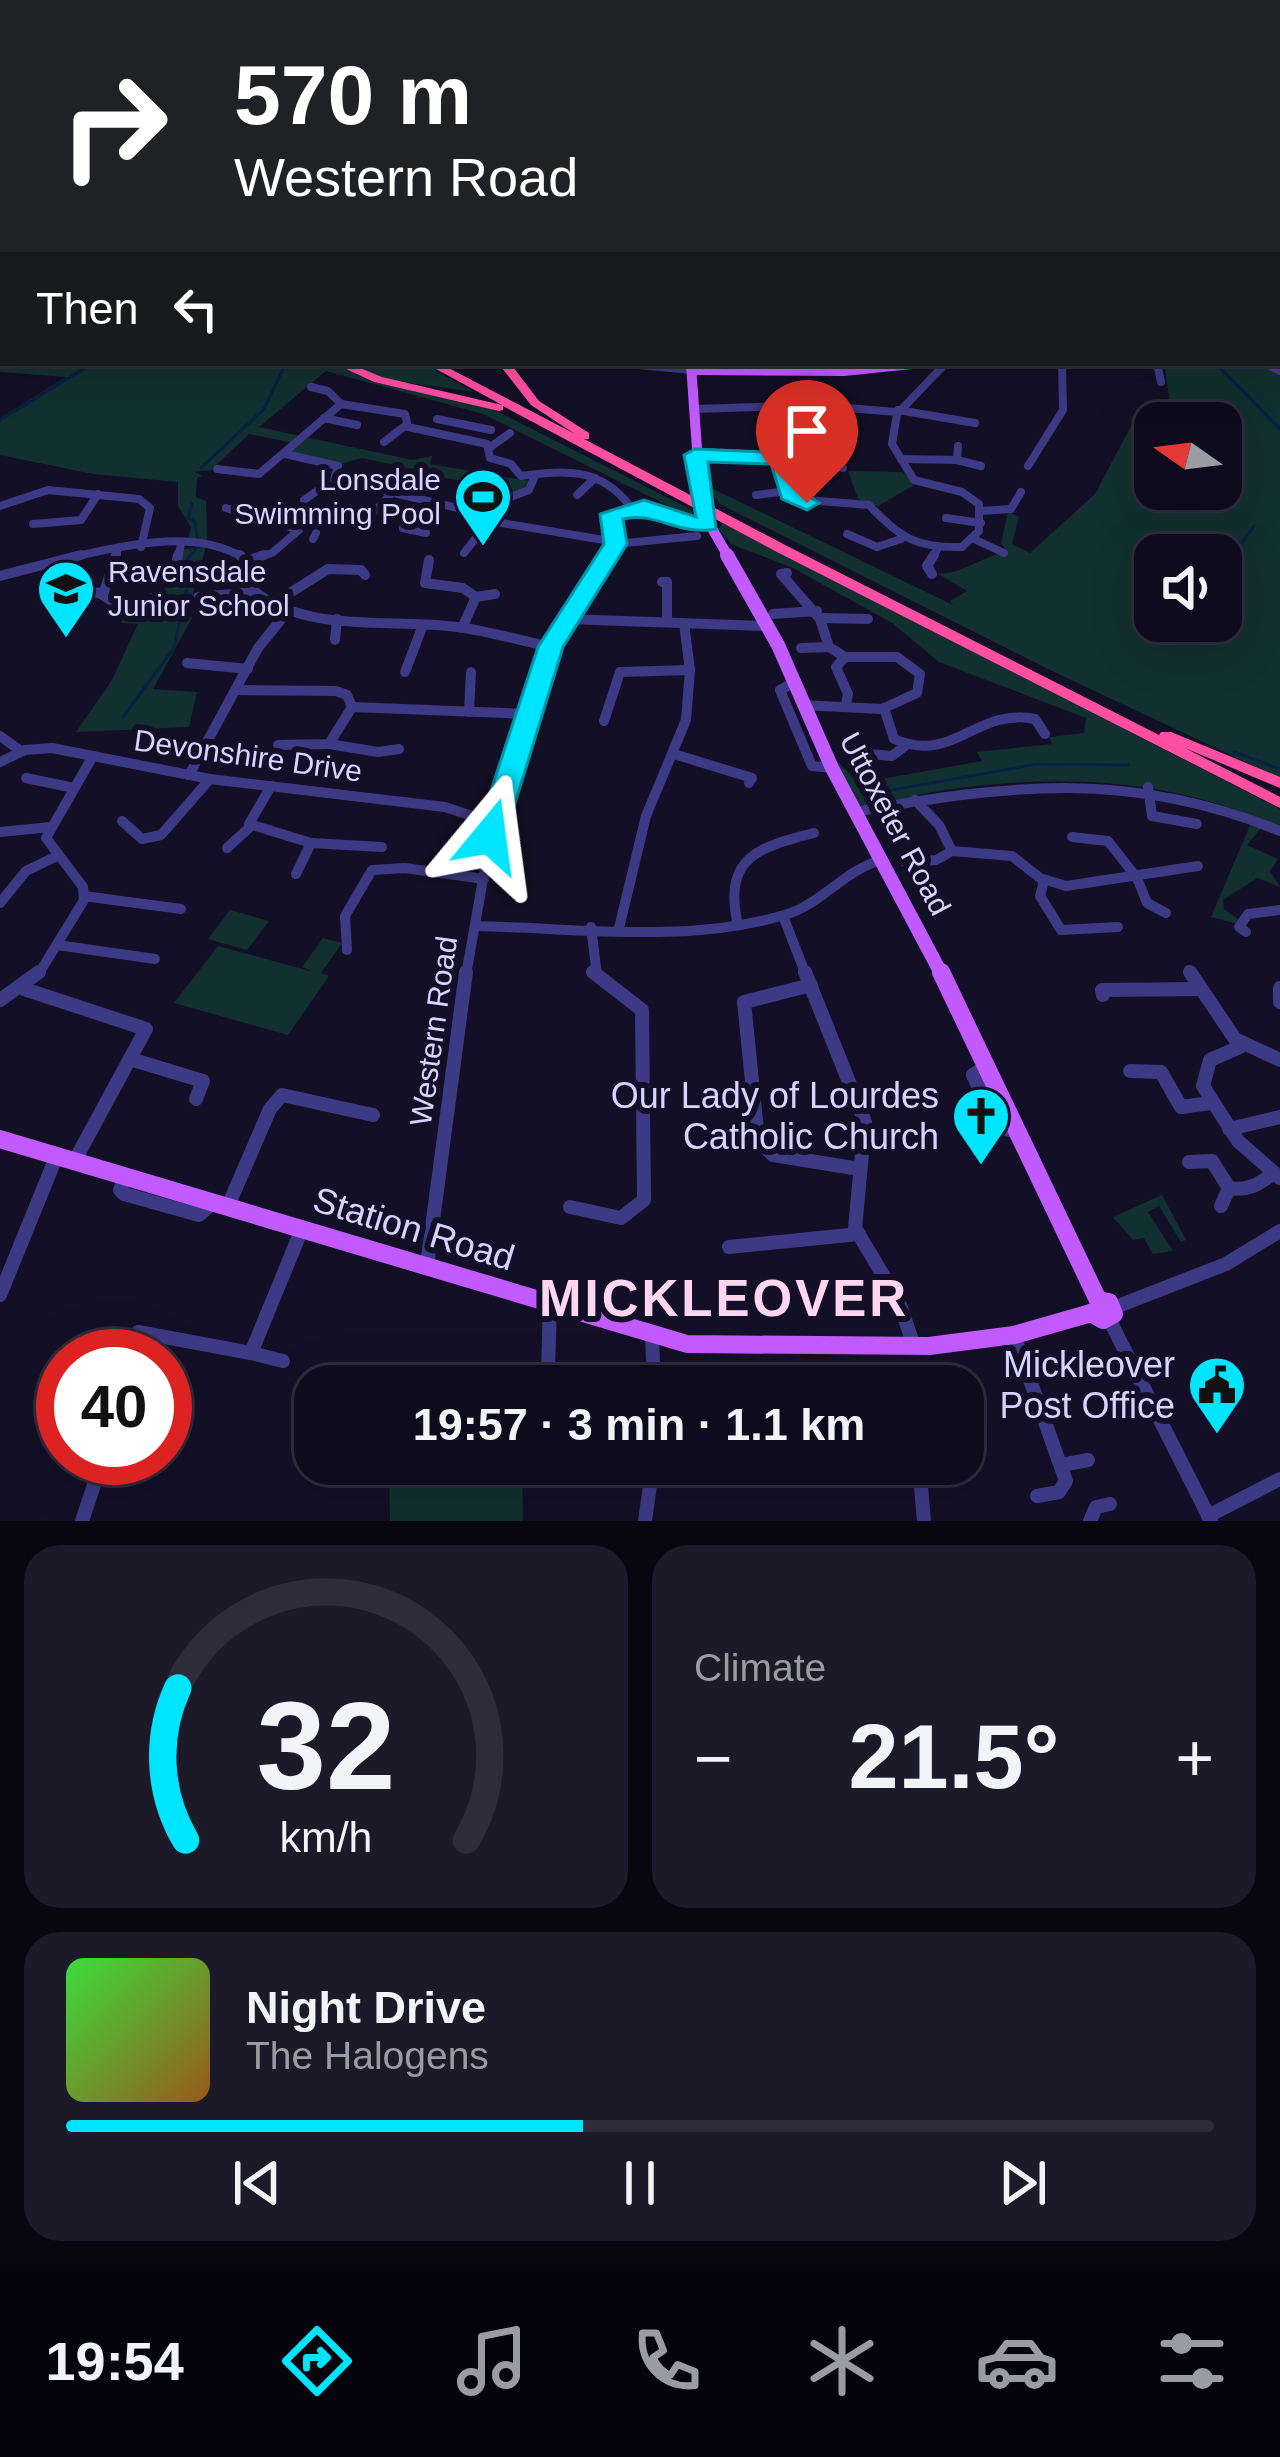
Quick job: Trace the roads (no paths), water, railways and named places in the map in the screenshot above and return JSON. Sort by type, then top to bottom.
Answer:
[{"type":"highway","points":[[346,366],[378,380],[497,407],[593,446]]},
{"type":"highway","points":[[437,366],[1280,803]]},
{"type":"highway","points":[[448,366],[593,446],[1280,793]]},
{"type":"highway","points":[[506,366],[535,403],[593,446]]},
{"type":"highway","points":[[1166,735],[1280,783]]},
{"type":"main road","points":[[692,366],[872,370],[900,366]]},
{"type":"main road","name":"Uttoxeter Road","points":[[692,366],[695,455],[707,521],[770,620],[832,768],[987,1066],[1103,1310]]},
{"type":"main road","name":"Station Road","points":[[0,1138],[652,1336],[714,1347],[914,1346],[1014,1335],[1103,1310]]},
{"type":"street","points":[[942,366],[921,381],[897,411],[890,436],[914,480],[962,492],[981,517]]},
{"type":"street","points":[[1028,466],[1063,410],[1062,366]]},
{"type":"street","points":[[1158,366],[1161,382]]},
{"type":"street","points":[[311,387],[328,391],[341,404],[405,414],[405,426]]},
{"type":"street","points":[[217,469],[255,475],[341,404]]},
{"type":"street","points":[[694,410],[812,405],[974,423]]},
{"type":"street","points":[[447,435],[469,414]]},
{"type":"street","points":[[324,418],[357,425]]},
{"type":"street","points":[[437,418],[491,430]]},
{"type":"street","points":[[384,442],[405,426],[489,448]]},
{"type":"street","points":[[489,448],[510,433]]},
{"type":"street","points":[[786,439],[797,455]]},
{"type":"street","points":[[829,458],[838,451],[837,442]]},
{"type":"street","points":[[957,460],[958,446]]},
{"type":"street","points":[[489,448],[490,458],[534,478],[570,467],[620,493],[630,506],[651,508],[682,524],[707,521]]},
{"type":"street","points":[[285,454],[336,465],[334,479],[312,498]]},
{"type":"street","points":[[695,455],[760,454],[781,460],[797,455],[829,458],[843,468]]},
{"type":"street","points":[[901,459],[957,460],[982,466]]},
{"type":"street","points":[[781,460],[787,467],[787,490]]},
{"type":"street","points":[[370,516],[406,477]]},
{"type":"street","points":[[464,553],[491,516],[508,498],[529,490],[534,478]]},
{"type":"street","points":[[583,493],[596,478]]},
{"type":"street","points":[[334,479],[491,516]]},
{"type":"street","points":[[0,506],[48,490],[148,503],[141,547]]},
{"type":"street","points":[[756,495],[787,490],[802,502],[856,501],[874,507],[901,539],[937,550],[974,539],[1001,550]]},
{"type":"street","points":[[946,518],[981,517],[1011,509],[1021,493]]},
{"type":"street","points":[[32,524],[84,520],[98,494]]},
{"type":"street","points":[[426,533],[407,529],[438,505]]},
{"type":"street","name":"Western Road","points":[[427,1265],[493,823],[550,647],[616,543],[609,517],[630,506]]},
{"type":"street","points":[[228,509],[295,526],[298,535]]},
{"type":"street","points":[[1011,509],[1022,516]]},
{"type":"street","points":[[974,539],[981,517]]},
{"type":"street","points":[[502,523],[616,543],[697,536]]},
{"type":"street","points":[[248,561],[298,535],[315,536]]},
{"type":"street","points":[[853,535],[878,547],[901,539]]},
{"type":"street","points":[[175,576],[181,544]]},
{"type":"street","points":[[0,577],[118,548],[217,545],[248,561],[255,592],[287,612],[462,628],[550,647]]},
{"type":"street","points":[[50,599],[101,594],[109,587],[118,548]]},
{"type":"street","points":[[932,574],[927,566],[937,550]]},
{"type":"street","points":[[431,563],[424,584],[463,588],[476,597],[495,594]]},
{"type":"street","points":[[271,604],[328,568],[365,570]]},
{"type":"street","points":[[787,573],[781,574],[788,586],[819,614],[829,647]]},
{"type":"street","points":[[662,582],[667,582],[668,622]]},
{"type":"street","points":[[202,598],[255,592]]},
{"type":"street","points":[[101,594],[114,606]]},
{"type":"street","points":[[462,628],[476,597]]},
{"type":"street","points":[[189,775],[269,630],[287,612]]},
{"type":"street","points":[[567,619],[683,622],[819,614],[868,619]]},
{"type":"street","points":[[335,642],[337,619]]},
{"type":"street","points":[[619,928],[646,816],[686,720],[690,670],[683,622]]},
{"type":"street","points":[[406,672],[423,625]]},
{"type":"street","points":[[801,648],[829,647],[845,657],[891,656],[917,668],[920,689],[904,703],[884,708],[802,705]]},
{"type":"street","points":[[845,657],[836,667],[848,694],[845,704]]},
{"type":"street","points":[[186,663],[248,669]]},
{"type":"street","points":[[604,722],[620,672],[690,670]]},
{"type":"street","points":[[469,712],[471,672]]},
{"type":"street","points":[[793,683],[779,690],[810,751],[811,765],[832,768]]},
{"type":"street","points":[[236,690],[339,691],[352,707],[528,714]]},
{"type":"street","points":[[329,744],[352,707]]},
{"type":"street","points":[[884,708],[894,739],[905,746],[948,745],[971,724],[1020,716],[1035,719],[1045,734]]},
{"type":"street","points":[[0,736],[14,741],[21,751],[0,762]]},
{"type":"street","points":[[278,745],[329,744],[378,752],[399,748]]},
{"type":"street","points":[[869,754],[892,756],[905,746]]},
{"type":"street","name":"Devonshire Drive","points":[[21,751],[52,748],[210,779],[431,805],[493,823]]},
{"type":"street","points":[[674,754],[755,780]]},
{"type":"street","points":[[93,756],[46,843],[85,896],[182,909]]},
{"type":"street","points":[[26,778],[74,788]]},
{"type":"street","points":[[122,821],[142,839],[161,835],[210,779]]},
{"type":"street","points":[[855,812],[1034,784],[1148,788],[1219,804],[1280,831]]},
{"type":"street","points":[[251,826],[250,819],[271,786]]},
{"type":"street","points":[[1148,788],[1152,816],[1198,824]]},
{"type":"street","points":[[915,800],[939,825],[952,851]]},
{"type":"street","points":[[251,826],[310,843],[382,847]]},
{"type":"street","points":[[227,848],[251,826]]},
{"type":"street","points":[[0,832],[51,827]]},
{"type":"street","points":[[737,921],[731,889],[744,861],[762,848],[814,833]]},
{"type":"street","points":[[1072,837],[1108,841],[1137,878],[1147,903],[1166,914]]},
{"type":"street","points":[[296,866],[310,843]]},
{"type":"street","points":[[904,862],[935,860],[952,851],[1012,856],[1044,880],[1075,886],[1137,878],[1190,864]]},
{"type":"street","points":[[0,903],[26,871],[57,856]]},
{"type":"street","points":[[476,926],[619,928],[783,916],[815,899],[844,871],[881,860]]},
{"type":"street","points":[[347,950],[345,916],[372,870],[405,868],[484,879]]},
{"type":"street","points":[[1044,880],[1040,896],[1061,930],[1118,926]]},
{"type":"street","points":[[0,1000],[24,989],[85,896]]},
{"type":"street","points":[[1246,932],[1239,927],[1248,914],[1280,910]]},
{"type":"street","points":[[783,916],[865,1122],[854,1220],[899,1302],[914,1346]]},
{"type":"street","points":[[570,1208],[619,1219],[644,1204],[642,1010],[593,972],[591,927]]},
{"type":"street","points":[[57,945],[155,959]]},
{"type":"street","points":[[1103,995],[1102,990],[1145,983],[1171,992],[1196,978],[1240,1046],[1280,1060]]},
{"type":"street","points":[[812,985],[743,1002],[758,1140],[773,1155],[860,1169]]},
{"type":"street","points":[[1280,988],[1280,1002]]},
{"type":"street","points":[[0,1295],[66,1158],[130,1059],[145,1026],[24,989]]},
{"type":"street","points":[[1228,1188],[1255,1187],[1276,1176],[1229,1129],[1203,1086],[1204,1068],[1215,1056],[1240,1046]]},
{"type":"street","points":[[130,1059],[203,1082],[196,1099]]},
{"type":"street","points":[[1130,1071],[1161,1072],[1181,1107],[1210,1103]]},
{"type":"street","points":[[221,1204],[270,1108],[282,1095],[373,1115]]},
{"type":"street","points":[[1229,1129],[1280,1117]]},
{"type":"street","points":[[1189,1162],[1213,1161],[1228,1188]]},
{"type":"street","points":[[1221,1206],[1228,1188]]},
{"type":"street","points":[[251,1353],[302,1229]]},
{"type":"street","points":[[1103,1310],[1226,1264],[1280,1231]]},
{"type":"street","points":[[729,1246],[859,1234]]},
{"type":"street","points":[[548,1365],[550,1303]]},
{"type":"street","name":"Uttoxeter Road","points":[[1103,1310],[1209,1518]]},
{"type":"street","points":[[1014,1335],[1064,1473],[1059,1492],[1037,1496]]},
{"type":"street","points":[[652,1336],[653,1365]]},
{"type":"street","points":[[192,1340],[283,1361]]},
{"type":"street","points":[[1064,1473],[1088,1460]]},
{"type":"street","points":[[1209,1518],[1280,1479]]},
{"type":"street","points":[[82,1521],[94,1485]]},
{"type":"street","points":[[645,1521],[650,1485]]},
{"type":"street","points":[[921,1485],[924,1521]]},
{"type":"street","points":[[1090,1521],[1096,1507],[1110,1504]]},
{"type":"waterway","points":[[0,420],[88,366]]},
{"type":"waterway","points":[[201,468],[264,409],[285,366]]},
{"type":"waterway","points":[[1218,366],[1280,429]]},
{"type":"waterway","points":[[192,504],[188,518],[195,522],[197,538]]},
{"type":"waterway","points":[[1242,543],[1254,526]]},
{"type":"waterway","points":[[123,717],[174,648],[191,568],[186,561],[197,547]]},
{"type":"waterway","points":[[1234,752],[1280,769]]},
{"type":"waterway","points":[[870,794],[1037,764],[1128,765]]},
{"type":"place","name":"Lonsdale Swimming Pool","points":[[483,548]]},
{"type":"place","name":"Ravensdale Junior School","points":[[66,640]]},
{"type":"place","name":"Our Lady of Lourdes Catholic Church","points":[[981,1167]]},
{"type":"place","name":"Mickleover Post Office","points":[[1217,1436]]},
{"type":"district","name":"MICKLEOVER","points":[[724,1298]]}]
